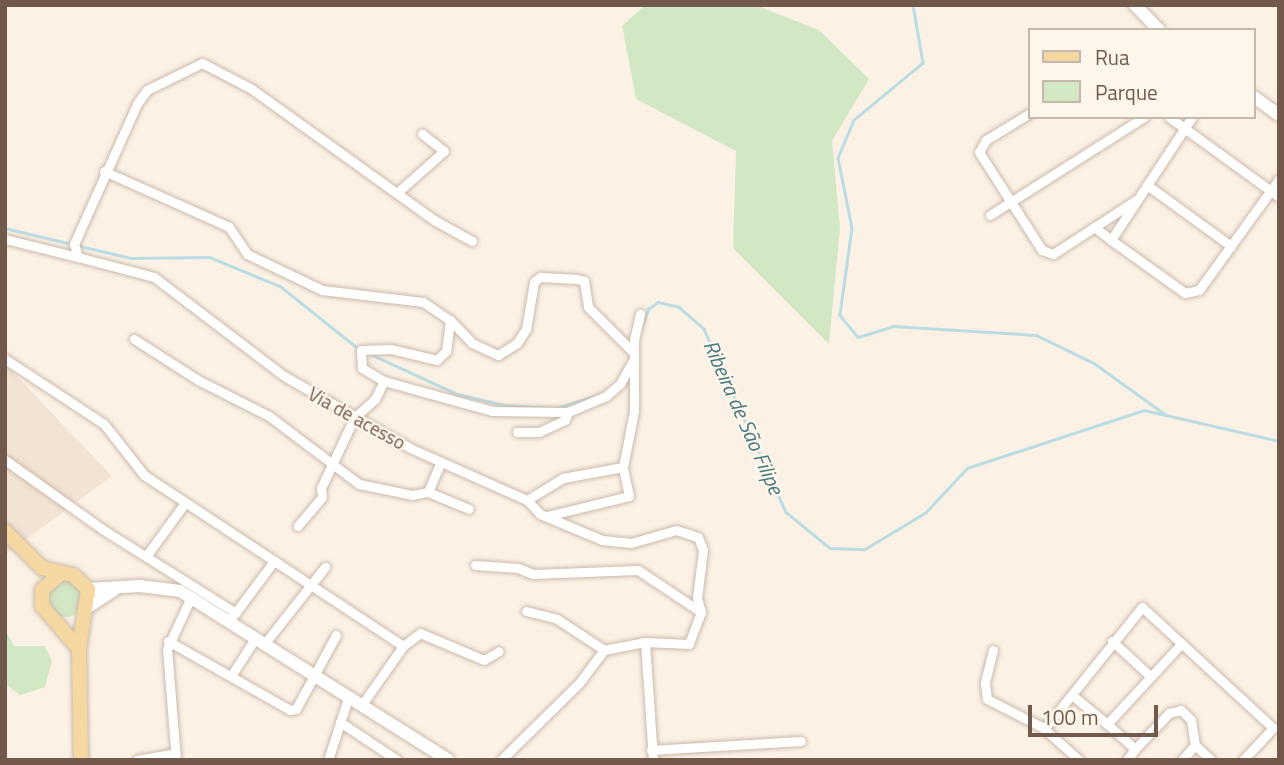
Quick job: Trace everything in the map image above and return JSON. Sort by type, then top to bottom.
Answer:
[{"type":"main road","points":[[5,531],[52,579],[79,578],[88,589],[79,649],[81,760]]},
{"type":"main road","points":[[52,579],[42,606],[79,649]]},
{"type":"main road","points":[[58,622],[74,621],[86,610]]},
{"type":"street","points":[[1135,5],[1157,28]]},
{"type":"street","points":[[78,257],[78,230],[104,171],[146,90],[202,63],[250,88],[328,146],[400,191],[434,220],[472,240]]},
{"type":"street","points":[[1256,98],[1279,115]]},
{"type":"street","points":[[1028,114],[986,141],[979,152],[1042,250],[1053,254],[1139,198]]},
{"type":"street","points":[[990,215],[1141,119]]},
{"type":"street","points":[[1173,119],[1275,194]]},
{"type":"street","points":[[1111,240],[1191,119]]},
{"type":"street","points":[[400,191],[444,151],[422,134]]},
{"type":"street","points":[[104,171],[229,227],[247,254],[322,290],[423,302],[450,320],[472,343],[498,355],[517,343],[526,329],[534,282],[540,277],[584,281],[588,307],[633,357]]},
{"type":"street","points":[[1094,227],[1185,293],[1199,290],[1231,246],[1275,194],[1279,179]]},
{"type":"street","points":[[1147,185],[1231,246]]},
{"type":"street","name":"Via de acesso","points":[[5,239],[154,276],[284,376],[354,418],[441,462],[527,500],[547,516],[602,540],[631,543],[676,530],[690,532],[702,542],[697,598],[701,612],[689,644],[645,642],[604,650]]},
{"type":"street","points":[[547,516],[629,496],[623,467],[636,389],[633,357],[640,314]]},
{"type":"street","points":[[450,320],[446,351],[437,360],[391,349],[361,350],[362,368],[384,381],[492,411],[542,415],[568,412],[606,396],[620,384],[633,357]]},
{"type":"street","points":[[134,339],[198,380],[269,416],[331,467],[359,484],[412,495],[428,492],[469,509]]},
{"type":"street","points":[[5,359],[104,424],[144,475],[184,504],[403,646]]},
{"type":"street","points":[[298,526],[322,497],[331,467],[354,418],[375,399],[384,381]]},
{"type":"street","points":[[517,432],[540,432],[565,420],[568,412]]},
{"type":"street","points":[[5,460],[147,555],[233,616],[260,640],[349,694],[448,760]]},
{"type":"street","points":[[428,492],[441,462]]},
{"type":"street","points":[[527,500],[563,478],[623,467]]},
{"type":"street","points":[[147,555],[184,504]]},
{"type":"street","points":[[233,616],[274,561]]},
{"type":"street","points":[[475,565],[518,568],[533,574],[638,570],[701,612]]},
{"type":"street","points":[[231,676],[326,567]]},
{"type":"street","points":[[88,589],[166,586],[233,616]]},
{"type":"street","points":[[86,610],[118,588]]},
{"type":"street","points":[[137,760],[175,757],[169,641],[191,597]]},
{"type":"street","points":[[1044,729],[1142,607],[1276,730],[1243,760]]},
{"type":"street","points":[[501,760],[579,683],[604,650],[557,619],[526,611]]},
{"type":"street","points":[[363,703],[403,646],[420,633],[484,660],[499,651]]},
{"type":"street","points":[[169,641],[290,710],[296,709],[336,635]]},
{"type":"street","points":[[1112,641],[1150,676]]},
{"type":"street","points":[[645,642],[652,755],[801,741]]},
{"type":"street","points":[[1107,724],[1181,644]]},
{"type":"street","points":[[993,650],[985,683],[988,699],[1044,729],[1079,760]]},
{"type":"street","points":[[328,760],[349,694]]},
{"type":"street","points":[[1072,695],[1135,749]]},
{"type":"street","points":[[1127,760],[1169,713],[1181,710],[1191,720],[1195,745],[1211,760]]},
{"type":"street","points":[[340,722],[397,760]]},
{"type":"street","points":[[1182,760],[1195,745]]},
{"type":"shaded area","points":[[5,364],[112,476],[5,555]]},
{"type":"green space","points":[[645,5],[755,5],[819,30],[869,79],[832,141],[840,228],[829,344],[733,248],[736,151],[636,99],[622,26]]},
{"type":"green space","points":[[66,581],[79,586],[84,599],[79,612],[66,617],[53,612],[48,599],[53,586]]},
{"type":"green space","points":[[5,629],[14,646],[45,646],[52,661],[45,687],[20,695],[5,684]]},
{"type":"waterway","points":[[913,5],[923,63],[854,120],[838,158],[852,228],[840,315],[858,337],[893,326],[1036,335],[1094,363],[1166,415]]},
{"type":"waterway","name":"Ribeira de São Filipe","points":[[5,228],[131,258],[209,257],[280,286],[359,349]]},
{"type":"waterway","name":"Ribeira de São Filipe","points":[[639,334],[648,309],[658,302],[679,307],[704,329],[786,512],[830,548],[865,549],[926,512],[967,468],[1144,410],[1279,441]]},
{"type":"waterway","name":"Ribeira de São Filipe","points":[[368,353],[457,394],[504,405],[556,408],[598,395]]}]
